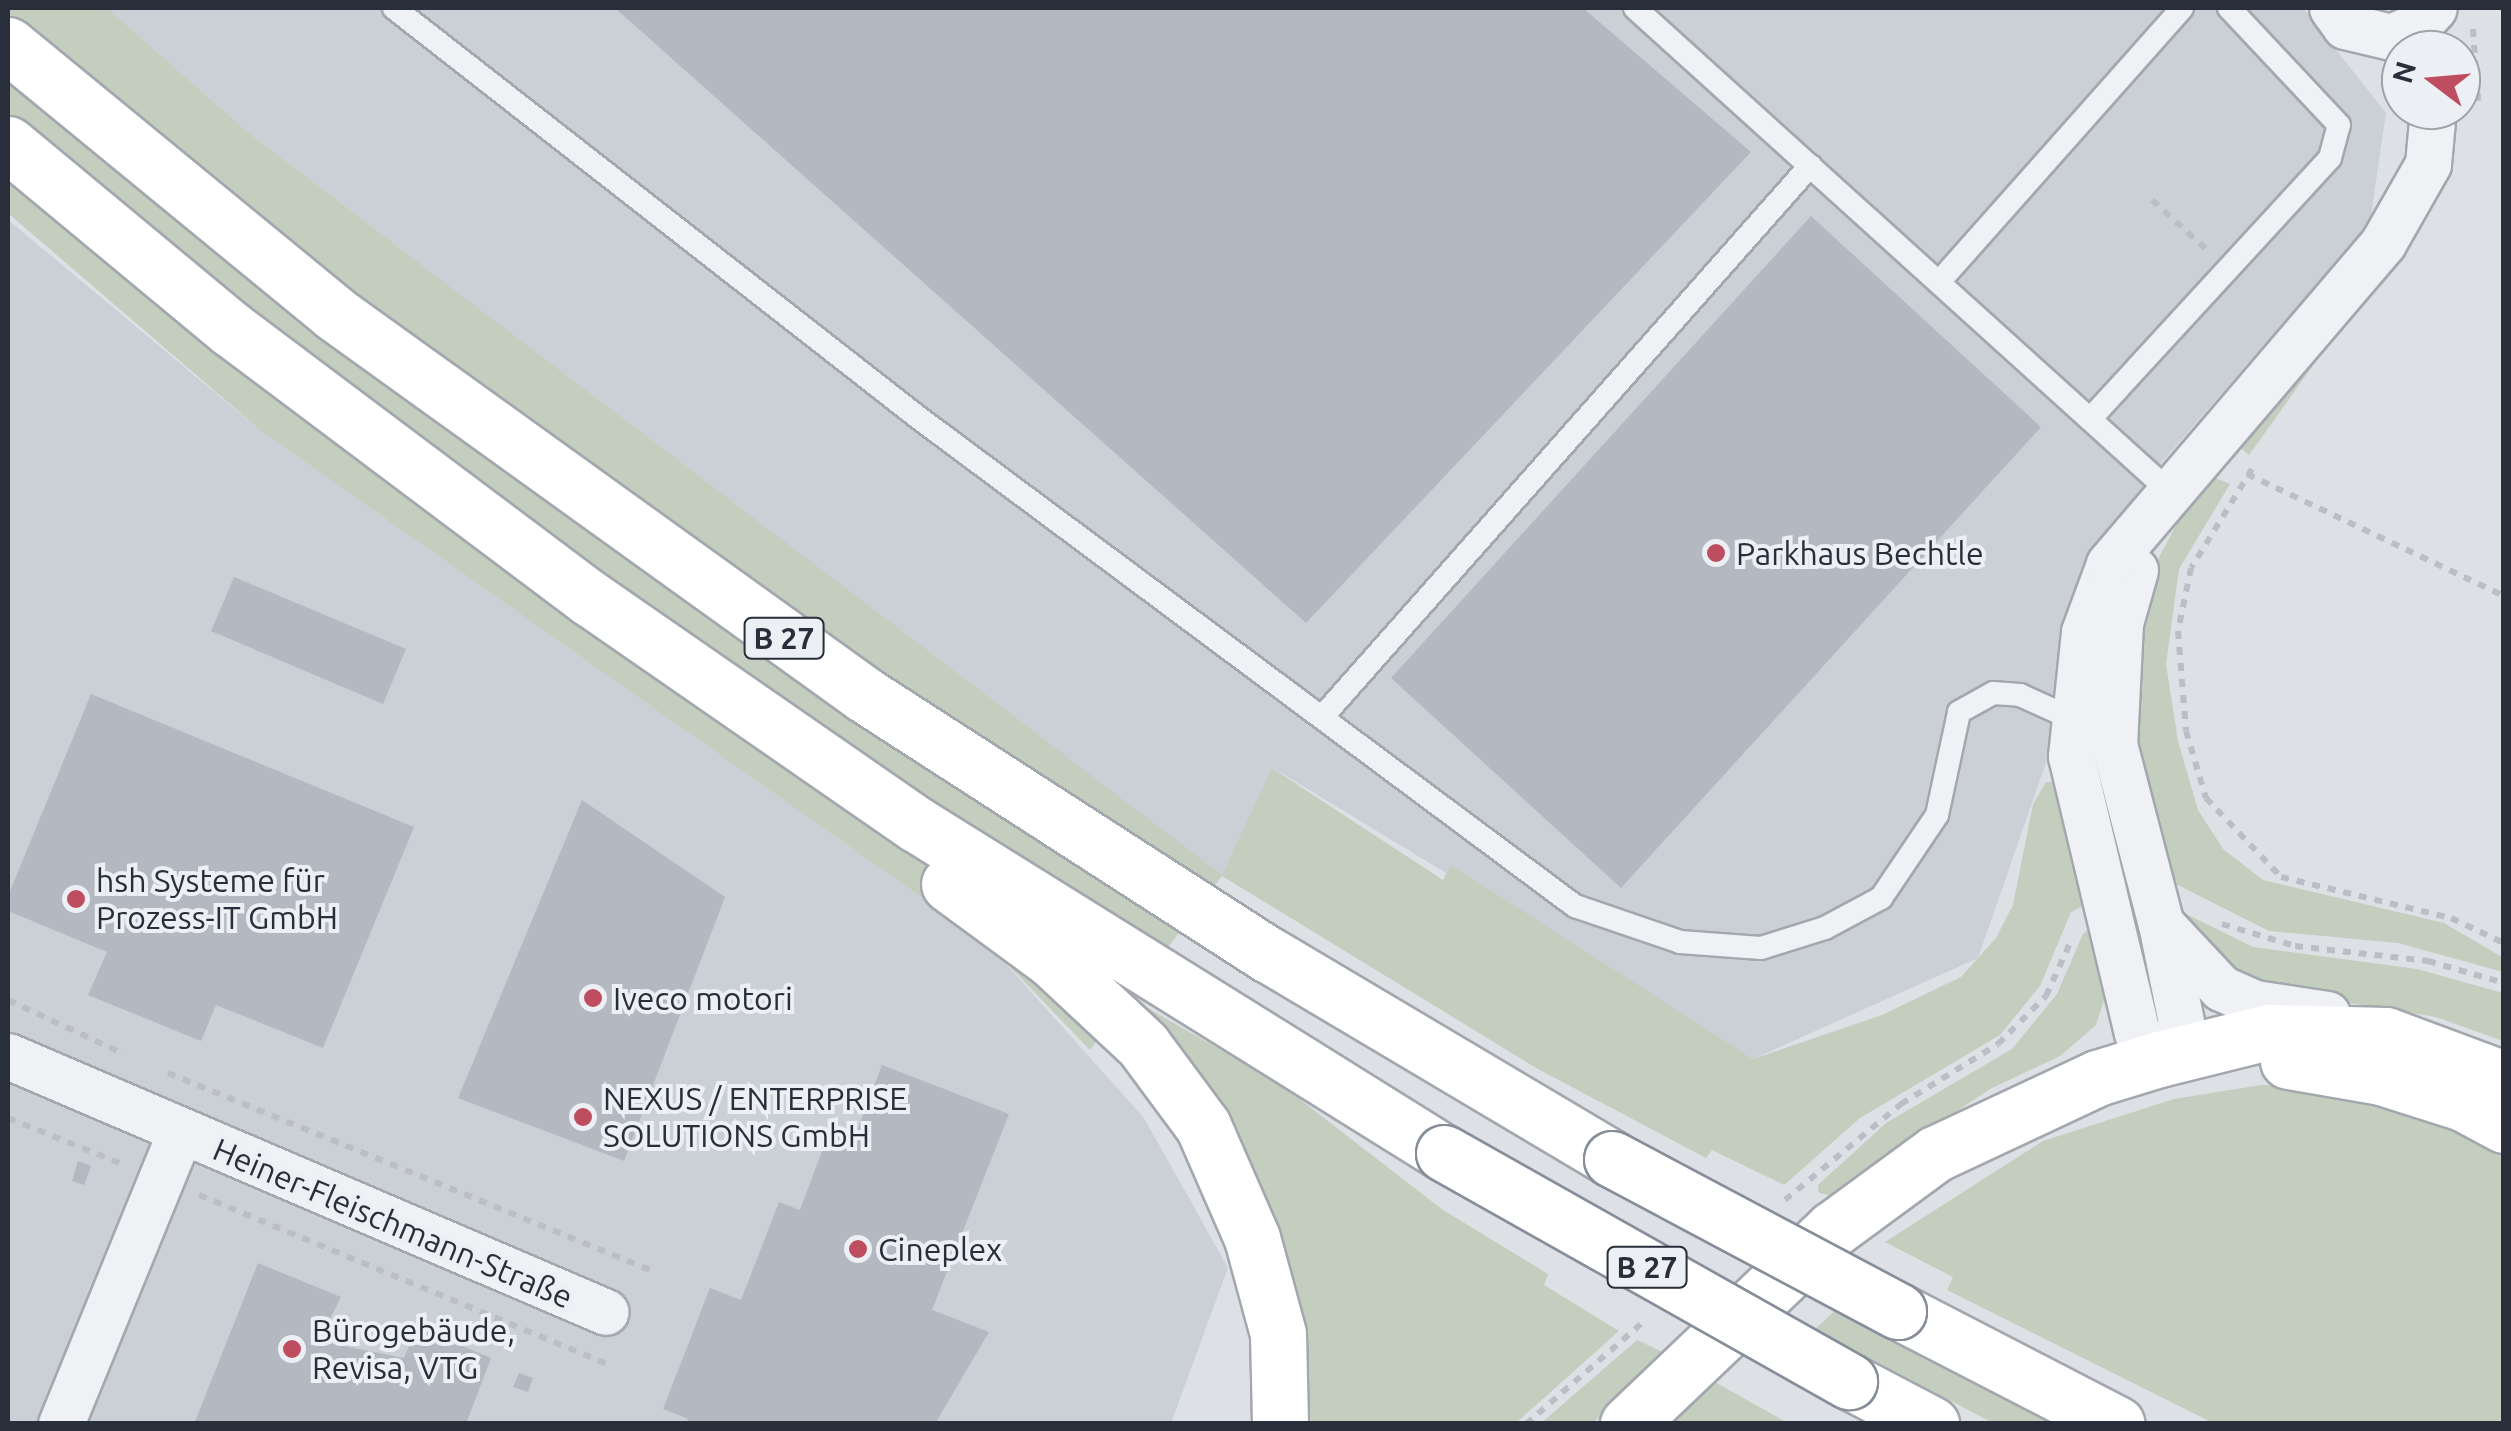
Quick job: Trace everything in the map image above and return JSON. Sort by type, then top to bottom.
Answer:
[{"type":"main road","name":"B 27","points":[[8,45],[334,313],[849,683],[1268,954],[1612,1158],[2118,1424]]},
{"type":"main road","name":"B 27","points":[[8,144],[232,330],[591,599],[820,759],[1444,1153],[1931,1424]]},
{"type":"main road","points":[[820,759],[866,826],[1052,960],[1143,1045],[1203,1126],[1252,1238],[1278,1334],[1280,1424]]},
{"type":"main road","points":[[1628,1424],[1833,1229],[1935,1154],[2096,1078],[2268,1032],[2386,1036],[2504,1079]]},
{"type":"main road","points":[[2180,1055],[2381,1077],[2463,1103],[2504,1125]]},
{"type":"main road","points":[[1643,1424],[1701,1353]]},
{"type":"main road","points":[[1849,1381],[1898,1424]]},
{"type":"street","points":[[2332,8],[2346,26],[2367,36],[2391,37],[2438,25]]},
{"type":"street","points":[[2168,490],[2120,623],[2113,711],[2114,744],[2161,924],[2182,1026],[2180,1055],[2137,1033],[2072,756],[2084,632],[2110,564],[2168,490],[2383,243],[2428,164],[2432,130]]},
{"type":"street","points":[[2161,924],[2221,988],[2386,1036]]},
{"type":"street","name":"Heiner-Fleischmann-Straße","points":[[8,1056],[180,1133],[606,1312]]},
{"type":"street","name":"Heiner-Fleischmann-Straße","points":[[61,1424],[180,1133]]},
{"type":"lane","points":[[394,8],[919,418],[1574,906],[1680,942],[1761,948],[1825,928],[1881,898],[1937,815],[1959,712],[1993,692],[2020,696],[2075,720]]},
{"type":"lane","points":[[1634,8],[2168,490]]},
{"type":"lane","points":[[1939,282],[2182,8]]},
{"type":"lane","points":[[2091,418],[2330,158],[2339,125],[2229,8]]},
{"type":"lane","points":[[1323,716],[1810,166]]},
{"type":"path","points":[[2152,200],[2228,269]]},
{"type":"path","points":[[2260,459],[2191,568],[2178,630],[2186,730],[2206,798],[2281,877],[2452,918],[2504,943]]},
{"type":"path","points":[[2248,474],[2504,596]]},
{"type":"path","points":[[8,1000],[129,1056]]},
{"type":"path","points":[[164,1071],[650,1270]]},
{"type":"path","points":[[8,1118],[606,1364]]},
{"type":"shaded area","points":[[107,8],[2303,8],[2381,107],[2384,130],[2370,222],[2143,484],[1978,958],[1753,1059],[1273,768],[1222,876],[250,134]]},
{"type":"shaded area","points":[[8,220],[260,430],[989,945],[1144,1118],[1228,1268],[1171,1423],[8,1423]]},
{"type":"green space","points":[[8,8],[107,8],[250,134],[1222,875],[1272,768],[1443,880],[1451,865],[1753,1059],[1882,1015],[1961,977],[1996,938],[2013,905],[2033,804],[2046,782],[2058,782],[2095,900],[2071,912],[2040,986],[2000,1035],[1860,1118],[1784,1185],[1712,1150],[1706,1158],[1538,1069],[1222,876],[1090,1050],[989,945],[260,430],[8,213]]},
{"type":"green space","points":[[2319,357],[2249,455],[2234,442]]},
{"type":"green space","points":[[2210,476],[2230,484],[2179,569],[2166,664],[2178,741],[2198,810],[2223,849],[2263,880],[2444,923],[2502,957],[2503,972],[2398,943],[2269,931],[2162,877],[2127,745],[2128,659],[2149,576],[2197,486]]},
{"type":"green space","points":[[2176,909],[2253,947],[2417,969],[2503,993],[2503,1041],[2436,1017],[2299,995],[2230,975]]},
{"type":"green space","points":[[2099,919],[2111,978],[2096,1025],[2060,1056],[1990,1089],[1831,1196],[1819,1193],[1818,1185],[1886,1123],[2012,1049],[2057,994],[2083,934]]},
{"type":"green space","points":[[1139,1003],[1280,1084],[1443,1210],[1548,1274],[1544,1285],[1619,1331],[1516,1423],[1301,1423]]},
{"type":"green space","points":[[2261,1085],[2346,1087],[2503,1138],[2503,1423],[2213,1423],[1947,1290],[1953,1277],[1885,1242],[2043,1141],[2174,1099]]},
{"type":"green space","points":[[1837,1309],[2062,1423],[1993,1423],[1815,1329]]},
{"type":"green space","points":[[1637,1340],[1665,1353],[1593,1423],[1540,1424]]},
{"type":"green space","points":[[1713,1381],[1788,1423],[1671,1423]]},
{"type":"building","points":[[615,8],[1583,8],[1751,152],[1306,623]]},
{"type":"building","name":"Parkhaus Bechtle","points":[[1811,216],[2041,427],[1621,888],[1391,678]]},
{"type":"building","points":[[234,577],[406,649],[383,704],[211,631]]},
{"type":"building","points":[[91,694],[414,827],[323,1048],[216,1005],[201,1041],[88,995],[107,952],[8,911],[8,896]]},
{"type":"building","name":"Iveco motori","points":[[582,800],[725,897],[624,1161],[458,1098]]},
{"type":"building","name":"Cineplex","points":[[882,1065],[1009,1114],[932,1310],[989,1332],[935,1424],[687,1424],[688,1419],[663,1409],[710,1288],[741,1300],[779,1202],[800,1210],[831,1127],[855,1136]]},
{"type":"building","points":[[78,1161],[91,1166],[84,1185],[72,1181]]},
{"type":"building","name":"Bürogebäude, Revisa, VTG","points":[[258,1263],[341,1297],[319,1341],[404,1358],[417,1327],[491,1358],[466,1424],[194,1424]]},
{"type":"building","points":[[519,1373],[533,1378],[528,1392],[513,1387]]},
{"type":"place","name":"Parkhaus Bechtle","points":[[1716,553]]},
{"type":"place","name":"hsh Systeme für Prozess-IT GmbH","points":[[76,899]]},
{"type":"place","name":"Iveco motori","points":[[593,998]]},
{"type":"place","name":"NEXUS / ENTERPRISE SOLUTIONS GmbH","points":[[583,1117]]},
{"type":"place","name":"Cineplex","points":[[858,1249]]},
{"type":"place","name":"Bürogebäude, Revisa, VTG","points":[[292,1349]]}]
